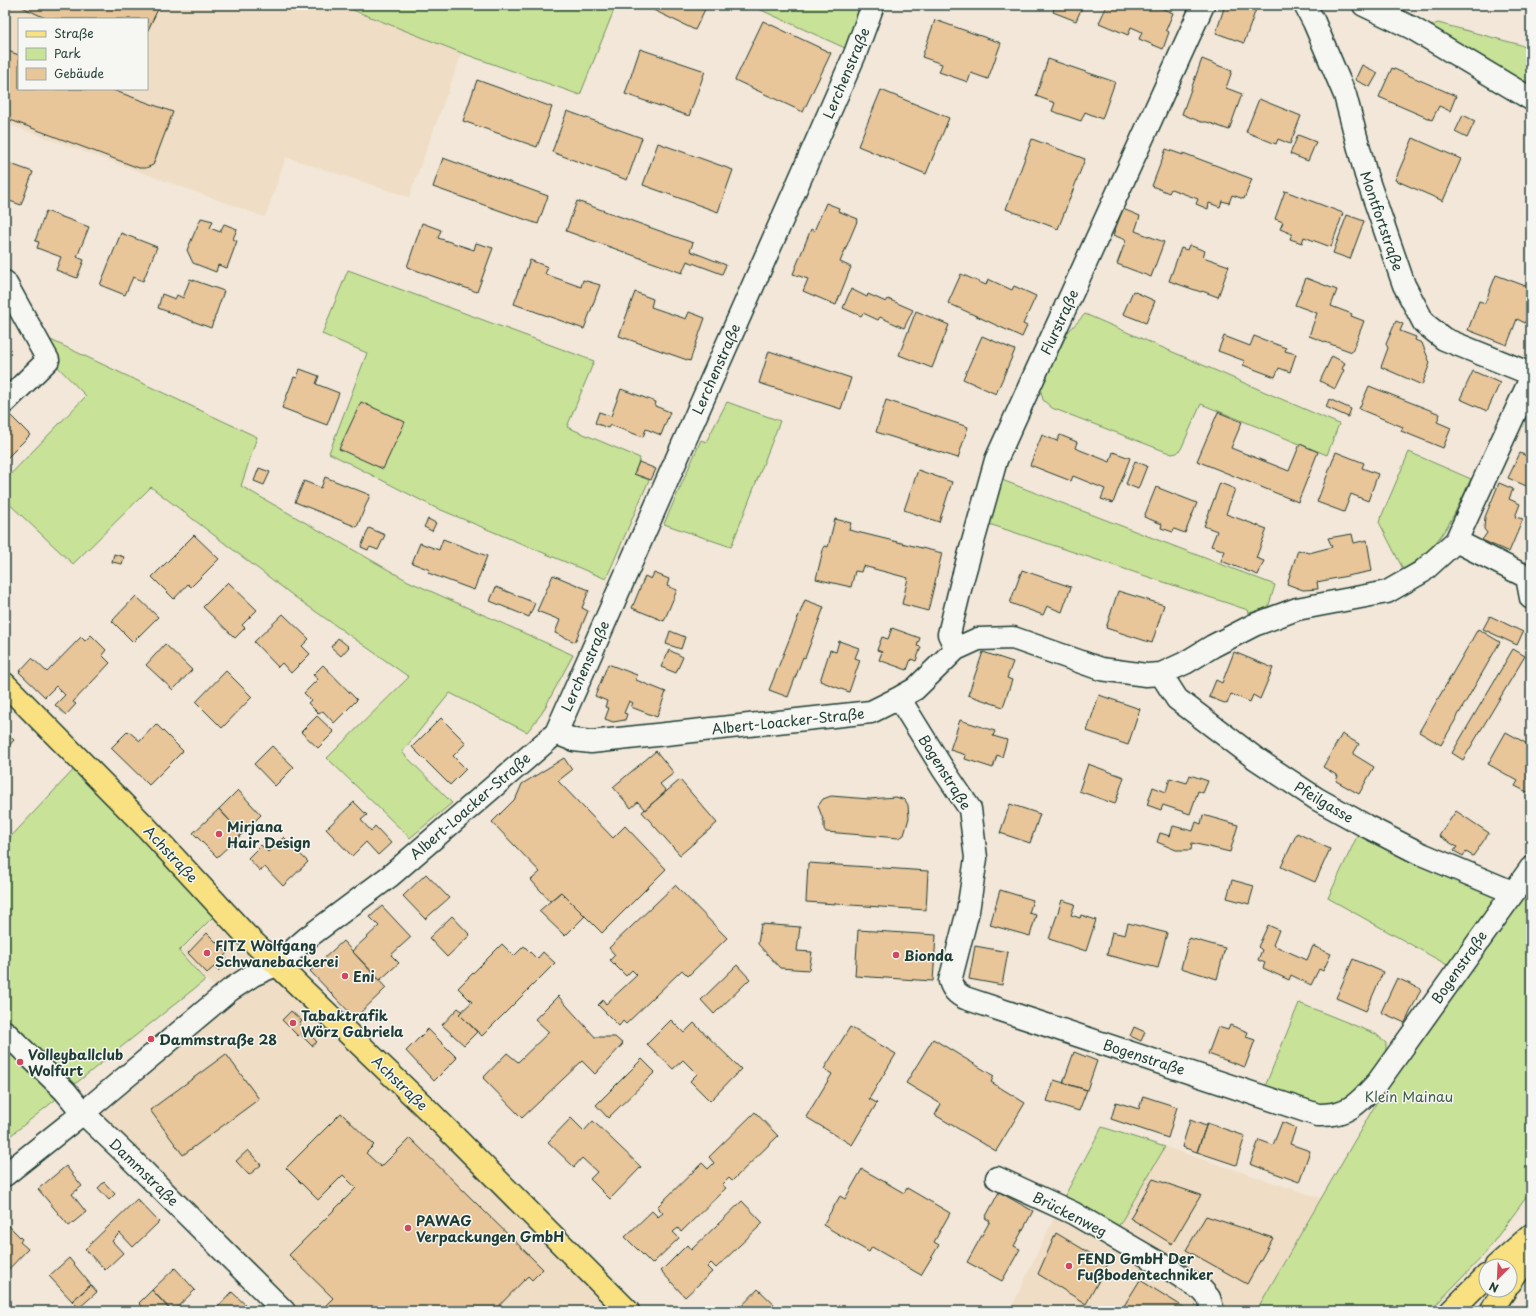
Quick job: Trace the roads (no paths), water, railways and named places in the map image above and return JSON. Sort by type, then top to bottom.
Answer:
[{"type":"main road","name":"Achstraße","points":[[5,684],[147,828],[245,934],[429,1110],[628,1311]]},
{"type":"main road","points":[[1505,1258],[1531,1236]]},
{"type":"main road","points":[[1518,1273],[1531,1254]]},
{"type":"main road","points":[[1451,1311],[1478,1284]]},
{"type":"main road","points":[[1491,1311],[1500,1298]]},
{"type":"street","name":"Lerchenstraße","points":[[556,733],[855,54],[873,5]]},
{"type":"street","name":"Flurstraße","points":[[956,649],[949,634],[962,581],[996,460],[1203,5]]},
{"type":"street","name":"Montfortstraße","points":[[1305,5],[1314,22],[1345,95],[1366,175],[1404,285],[1424,323],[1444,339],[1531,374]]},
{"type":"street","points":[[1364,5],[1412,28],[1531,99]]},
{"type":"street","points":[[5,282],[48,360],[5,402]]},
{"type":"street","name":"Albert-Loacker-Straße","points":[[5,1175],[83,1113],[230,990],[253,975],[276,965],[307,938],[390,876],[556,733],[574,740],[590,742],[871,712],[915,689],[956,649],[978,640],[1013,638],[1100,669],[1146,675],[1161,674],[1185,663],[1213,646],[1254,625],[1297,609],[1387,592],[1422,572],[1456,541],[1531,378]]},
{"type":"street","points":[[1456,541],[1529,577],[1531,598]]},
{"type":"street","name":"Pfeilgasse","points":[[1161,674],[1177,699],[1255,758],[1317,799],[1419,853],[1512,892]]},
{"type":"street","name":"Bogenstraße","points":[[899,698],[970,809],[976,858],[968,911],[950,981],[952,988],[957,994],[964,998],[1318,1115],[1330,1116],[1348,1110],[1378,1082],[1512,892],[1531,868]]},
{"type":"street","name":"Dammstraße","points":[[5,1032],[65,1091],[83,1113],[284,1311]]},
{"type":"street","name":"Brückenweg","points":[[997,1178],[1073,1213],[1166,1267],[1202,1290],[1209,1298],[1213,1311]]},
{"type":"place","name":"Mirjana Hair Design","points":[[219,834]]},
{"type":"place","name":"FITZ Wolfgang Schwanebackerei","points":[[207,953]]},
{"type":"place","name":"Bionda","points":[[896,955]]},
{"type":"place","name":"Eni","points":[[345,976]]},
{"type":"place","name":"Tabaktrafik Wörz Gabriela","points":[[293,1023]]},
{"type":"place","name":"Dammstraße 28","points":[[151,1039]]},
{"type":"place","name":"Volleyballclub Wolfurt","points":[[20,1062]]},
{"type":"place","name":"PAWAG Verpackungen GmbH","points":[[408,1228]]},
{"type":"place","name":"FEND GmbH Der Fußbodentechniker","points":[[1069,1266]]},
{"type":"park label","name":"Klein Mainau","points":[[1409,1096]]}]
